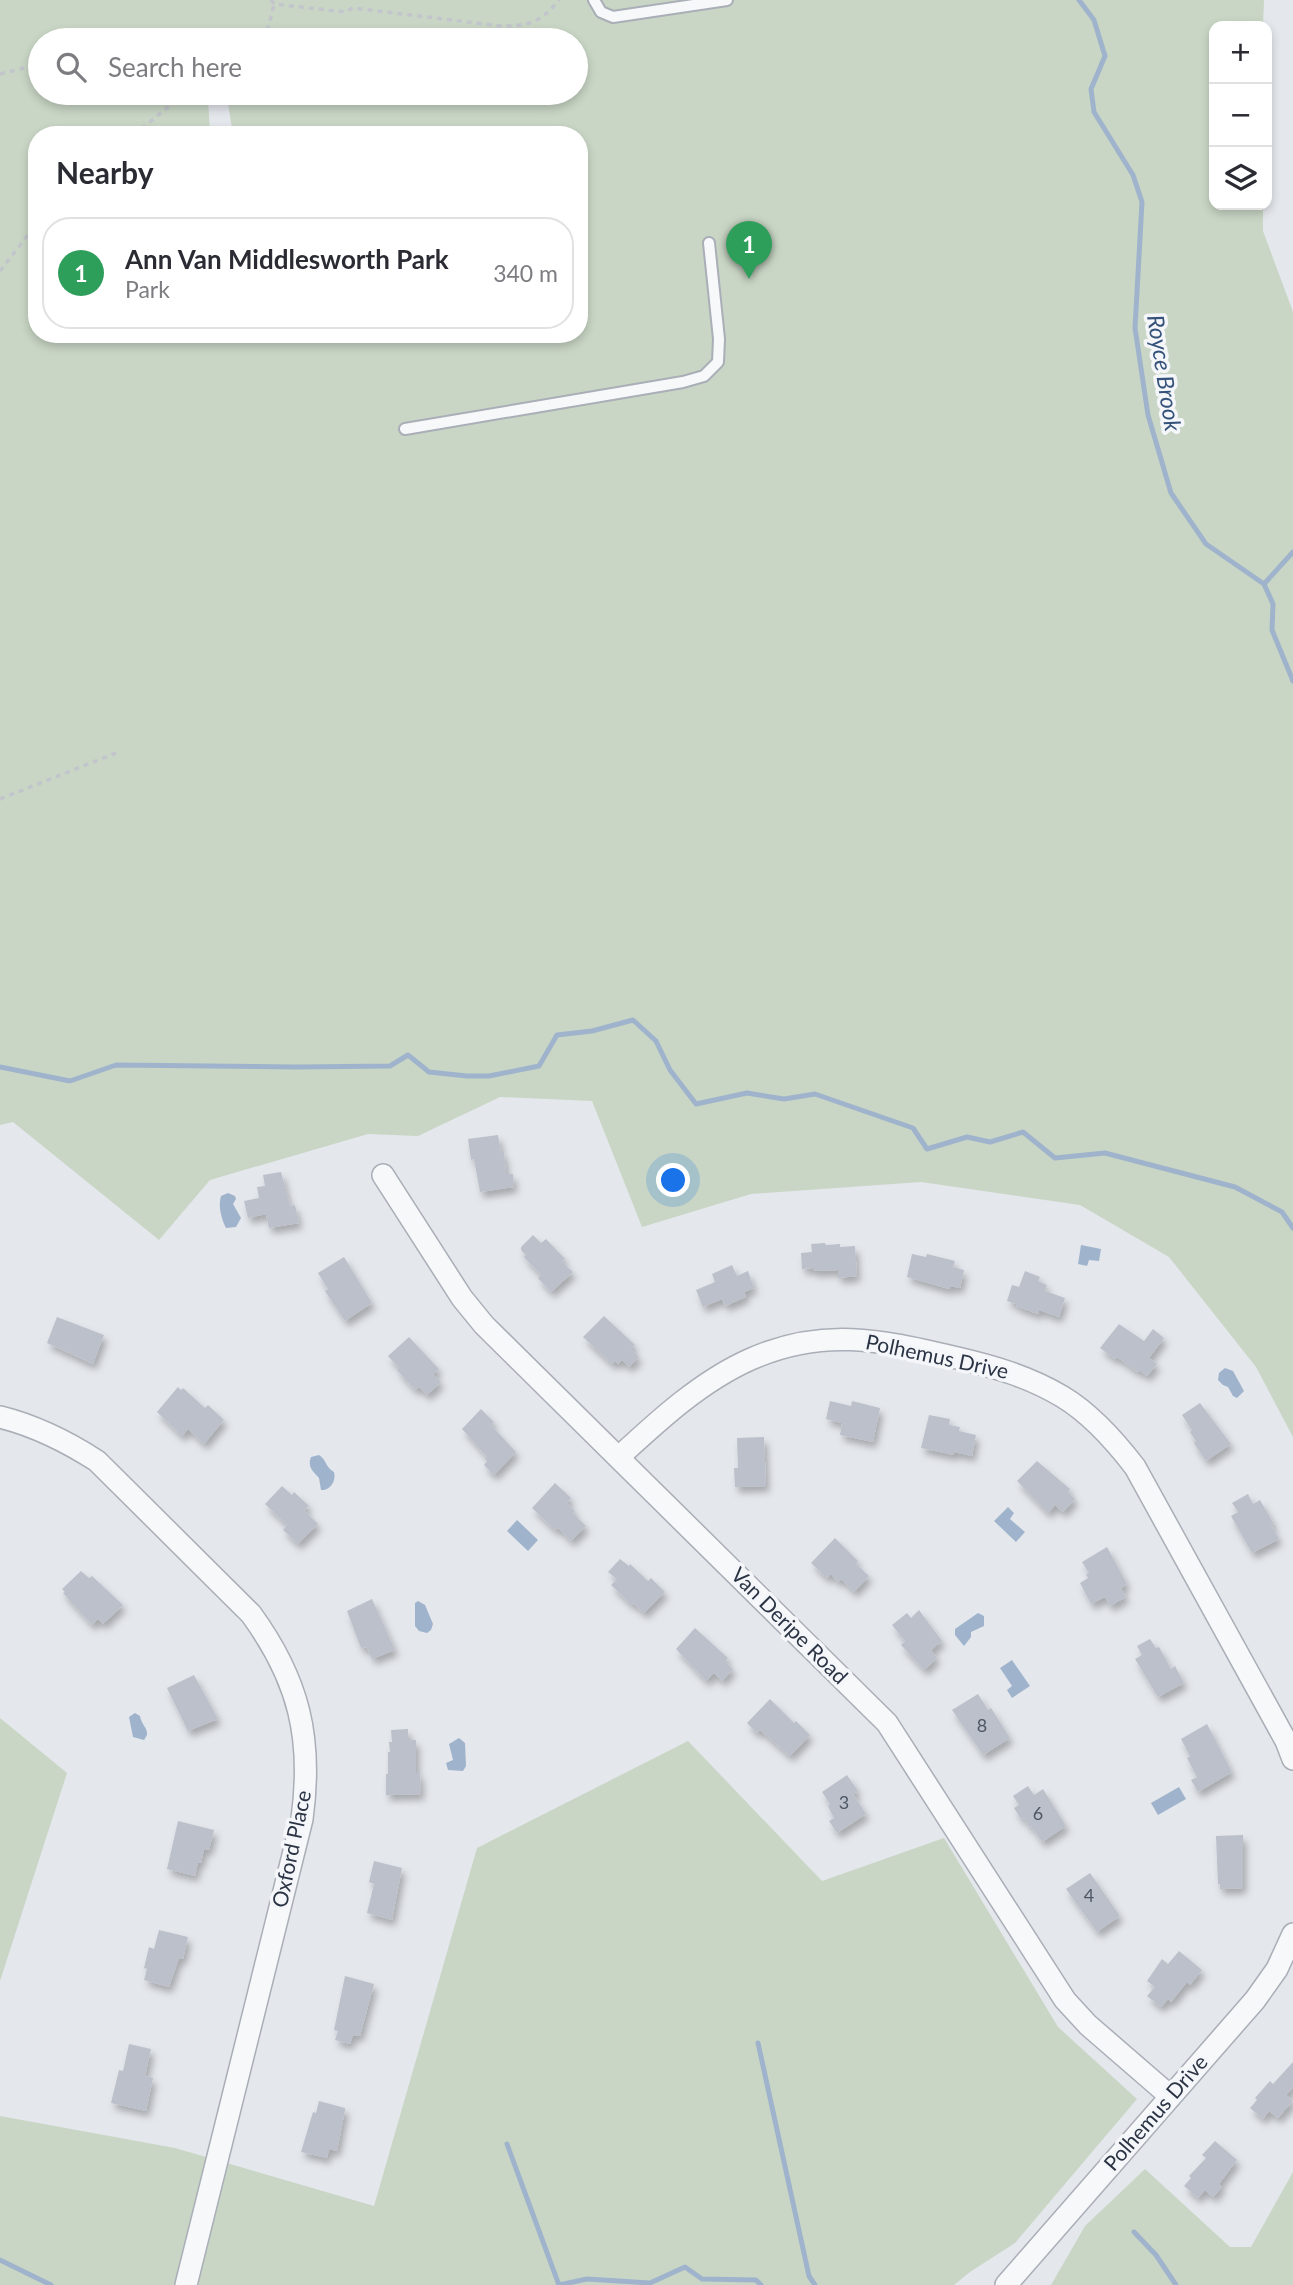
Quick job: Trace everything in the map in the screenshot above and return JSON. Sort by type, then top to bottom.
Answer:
[{"type":"street","name":"Van Deripe Road","points":[[383,1175],[462,1298],[477,1316],[887,1724],[1065,2000],[1088,2025],[1170,2096]]},
{"type":"street","name":"Polhemus Drive","points":[[619,1457],[699,1390],[724,1373],[751,1359],[811,1341],[841,1338],[900,1345],[998,1368],[1033,1381],[1065,1398],[1094,1421],[1135,1467],[1286,1741],[1293,1759]]},
{"type":"street","name":"Oxford Place","points":[[0,1417],[45,1431],[97,1461],[251,1614],[267,1635],[281,1662],[295,1694],[304,1732],[307,1765],[302,1819],[186,2285]]},
{"type":"street","name":"Polhemus Drive","points":[[1006,2285],[1255,2000],[1277,1969],[1293,1934]]},
{"type":"lane","points":[[594,0],[601,12],[613,17],[727,0]]},
{"type":"lane","points":[[405,429],[683,382],[704,376],[718,362],[719,339],[709,243]]},
{"type":"path","points":[[268,28],[273,2],[345,12],[353,8],[501,26],[522,26],[541,20],[559,0]]},
{"type":"path","points":[[0,74],[28,67]]},
{"type":"path","points":[[145,126],[171,105]]},
{"type":"path","points":[[0,271],[28,235]]},
{"type":"path","points":[[0,799],[121,751]]},
{"type":"green space","points":[[0,0],[1264,0],[1263,21],[1209,21],[1209,210],[1263,210],[1263,231],[1293,312],[1293,1437],[1256,1367],[1169,1257],[1080,1205],[921,1182],[751,1194],[642,1227],[592,1101],[500,1097],[418,1136],[368,1134],[210,1180],[159,1240],[13,1122],[0,1125]]},
{"type":"green space","points":[[0,1718],[67,1773],[0,1981]]},
{"type":"green space","points":[[688,1741],[822,1881],[944,1838],[1058,2027],[1137,2099],[1015,2243],[954,2285],[0,2285],[0,2116],[175,2148],[374,2206],[477,1848]]},
{"type":"green space","points":[[1145,2169],[1230,2247],[1251,2247],[1293,2172],[1293,2285],[1051,2285],[1085,2226]]},
{"type":"water","points":[[228,1193],[235,1196],[233,1204],[241,1218],[236,1227],[226,1228],[220,1204],[221,1196]]},
{"type":"water","points":[[1081,1245],[1101,1249],[1099,1261],[1089,1260],[1087,1266],[1078,1264]]},
{"type":"water","points":[[1225,1368],[1233,1371],[1244,1391],[1237,1398],[1218,1380],[1219,1373]]},
{"type":"water","points":[[319,1455],[334,1472],[334,1481],[324,1490],[321,1490],[319,1478],[310,1464],[311,1457]]},
{"type":"water","points":[[1008,1507],[1014,1513],[1010,1519],[1025,1532],[1016,1542],[994,1521]]},
{"type":"water","points":[[517,1520],[538,1540],[528,1551],[507,1531]]},
{"type":"water","points":[[418,1601],[425,1605],[433,1624],[427,1633],[419,1631],[415,1626],[415,1603]]},
{"type":"water","points":[[978,1613],[984,1616],[984,1626],[971,1632],[971,1637],[964,1646],[955,1635],[955,1629]]},
{"type":"water","points":[[1012,1660],[1030,1686],[1012,1698],[1007,1690],[1012,1686],[1000,1668]]},
{"type":"water","points":[[135,1713],[140,1716],[146,1730],[144,1740],[133,1737],[129,1717]]},
{"type":"water","points":[[459,1738],[465,1743],[466,1766],[463,1771],[448,1770],[446,1763],[453,1760],[449,1744]]},
{"type":"water","points":[[1179,1787],[1186,1799],[1158,1815],[1151,1803]]},
{"type":"building","points":[[498,1135],[501,1153],[504,1153],[506,1174],[513,1174],[514,1187],[480,1192],[468,1139]]},
{"type":"building","points":[[281,1172],[290,1206],[295,1205],[299,1223],[269,1228],[266,1214],[248,1218],[244,1201],[259,1198],[257,1187],[265,1186],[263,1175]]},
{"type":"building","points":[[533,1235],[541,1243],[546,1239],[565,1259],[562,1262],[573,1272],[551,1292],[538,1278],[541,1275],[521,1250]]},
{"type":"building","points":[[811,1244],[840,1244],[840,1247],[855,1246],[857,1276],[838,1278],[838,1270],[802,1269],[801,1253],[812,1252]]},
{"type":"building","points":[[912,1254],[926,1257],[927,1254],[955,1261],[953,1267],[964,1270],[960,1288],[950,1286],[949,1289],[907,1277]]},
{"type":"building","points":[[344,1257],[372,1303],[345,1321],[325,1291],[328,1289],[318,1273]]},
{"type":"building","points":[[732,1265],[737,1276],[748,1271],[754,1288],[744,1292],[746,1297],[725,1306],[722,1299],[703,1307],[696,1290],[715,1282],[712,1274]]},
{"type":"building","points":[[1025,1271],[1040,1277],[1038,1281],[1047,1285],[1045,1291],[1065,1298],[1059,1317],[1039,1310],[1038,1314],[1007,1301],[1012,1285],[1019,1287]]},
{"type":"building","points":[[604,1316],[635,1345],[631,1349],[639,1357],[629,1367],[622,1360],[618,1364],[615,1361],[612,1364],[583,1337]]},
{"type":"building","points":[[57,1317],[104,1335],[93,1364],[47,1343]]},
{"type":"building","points":[[1119,1324],[1144,1341],[1153,1329],[1164,1338],[1149,1358],[1157,1364],[1147,1376],[1100,1348]]},
{"type":"building","points":[[409,1337],[439,1369],[433,1374],[441,1382],[427,1395],[419,1387],[415,1390],[388,1356]]},
{"type":"building","points":[[178,1387],[181,1390],[183,1388],[205,1408],[208,1405],[224,1420],[204,1444],[188,1429],[182,1436],[157,1412]]},
{"type":"building","points":[[830,1401],[851,1406],[852,1401],[880,1408],[873,1442],[840,1435],[842,1423],[826,1419]]},
{"type":"building","points":[[1200,1403],[1231,1444],[1206,1461],[1194,1443],[1196,1441],[1190,1432],[1192,1430],[1182,1415]]},
{"type":"building","points":[[481,1409],[494,1422],[491,1425],[516,1452],[494,1475],[484,1465],[487,1457],[462,1429]]},
{"type":"building","points":[[929,1415],[950,1419],[949,1425],[960,1427],[959,1431],[976,1435],[972,1456],[921,1448]]},
{"type":"building","points":[[764,1437],[766,1486],[735,1487],[734,1468],[738,1468],[737,1438]]},
{"type":"building","points":[[1037,1461],[1070,1489],[1068,1492],[1075,1499],[1063,1512],[1055,1505],[1048,1513],[1017,1481]]},
{"type":"building","points":[[555,1483],[571,1498],[567,1503],[586,1526],[571,1541],[532,1508]]},
{"type":"building","points":[[282,1486],[292,1495],[294,1492],[309,1506],[304,1510],[318,1524],[298,1544],[283,1530],[287,1525],[265,1504]]},
{"type":"building","points":[[1248,1494],[1253,1504],[1260,1500],[1279,1539],[1252,1553],[1231,1516],[1238,1512],[1232,1503]]},
{"type":"building","points":[[835,1538],[869,1576],[854,1592],[841,1579],[838,1582],[831,1574],[827,1578],[811,1563]]},
{"type":"building","points":[[1107,1547],[1127,1584],[1121,1588],[1126,1597],[1110,1606],[1105,1597],[1091,1604],[1080,1583],[1088,1578],[1086,1574],[1089,1573],[1082,1562]]},
{"type":"building","points":[[620,1559],[629,1566],[630,1564],[648,1581],[651,1578],[665,1592],[644,1613],[611,1585],[617,1579],[608,1572]]},
{"type":"building","points":[[81,1571],[89,1578],[92,1576],[123,1605],[103,1624],[98,1619],[92,1625],[63,1593],[65,1592],[62,1589]]},
{"type":"building","points":[[372,1599],[395,1650],[372,1659],[367,1647],[361,1648],[347,1611]]},
{"type":"building","points":[[919,1610],[942,1641],[931,1650],[937,1658],[924,1670],[901,1645],[905,1641],[892,1625],[907,1613],[911,1618]]},
{"type":"building","points":[[695,1628],[728,1658],[725,1662],[733,1669],[722,1681],[714,1673],[706,1681],[676,1649]]},
{"type":"building","points":[[1150,1639],[1156,1648],[1159,1647],[1171,1669],[1175,1666],[1184,1683],[1158,1697],[1135,1659],[1142,1655],[1137,1646]]},
{"type":"building","points":[[194,1675],[218,1719],[188,1731],[167,1688]]},
{"type":"building","points":[[978,1694],[988,1710],[991,1708],[1010,1738],[983,1755],[952,1710]]},
{"type":"building","points":[[770,1699],[810,1735],[790,1756],[760,1730],[757,1733],[747,1723]]},
{"type":"building","points":[[1207,1724],[1232,1772],[1198,1792],[1191,1780],[1197,1777],[1181,1739]]},
{"type":"building","points":[[408,1729],[408,1740],[416,1740],[416,1773],[420,1773],[421,1794],[386,1795],[391,1730]]},
{"type":"building","points":[[847,1775],[858,1791],[853,1794],[866,1814],[837,1833],[829,1821],[834,1818],[828,1806],[830,1804],[822,1792]]},
{"type":"building","points":[[1028,1786],[1034,1795],[1043,1789],[1066,1826],[1042,1842],[1014,1808],[1019,1805],[1013,1796]]},
{"type":"building","points":[[178,1821],[214,1830],[209,1850],[204,1849],[195,1876],[167,1869]]},
{"type":"building","points":[[1243,1835],[1243,1888],[1220,1889],[1216,1836]]},
{"type":"building","points":[[374,1861],[402,1868],[392,1920],[367,1913],[374,1884],[369,1882]]},
{"type":"building","points":[[1090,1873],[1120,1916],[1097,1932],[1066,1889]]},
{"type":"building","points":[[159,1930],[188,1937],[183,1959],[179,1958],[169,1987],[144,1980],[149,1947],[154,1949]]},
{"type":"building","points":[[1179,1951],[1202,1970],[1190,1985],[1187,1982],[1171,2002],[1168,1999],[1161,2007],[1147,1996],[1155,1987],[1147,1981],[1162,1959],[1168,1964]]},
{"type":"building","points":[[345,1976],[374,1984],[360,2036],[353,2035],[350,2044],[335,2040],[338,2031],[334,2030]]},
{"type":"building","points":[[129,2044],[151,2049],[145,2076],[153,2078],[146,2111],[111,2103],[119,2070],[123,2071]]},
{"type":"building","points":[[1293,2062],[1293,2087],[1286,2095],[1293,2101],[1278,2118],[1269,2111],[1263,2119],[1250,2108],[1257,2100],[1255,2098],[1270,2081],[1273,2084]]},
{"type":"building","points":[[319,2101],[345,2108],[337,2151],[329,2149],[327,2158],[301,2152]]},
{"type":"building","points":[[1215,2141],[1237,2160],[1219,2184],[1222,2187],[1213,2197],[1205,2190],[1198,2198],[1184,2186],[1191,2178],[1189,2176],[1206,2158],[1202,2155]]},
{"type":"waterway","name":"Royce Brook","points":[[1079,0],[1094,20],[1105,56],[1091,89],[1094,112],[1133,175],[1142,202],[1135,328],[1148,415],[1171,493],[1206,544],[1264,584],[1273,604],[1272,630],[1293,681]]},
{"type":"waterway","points":[[1264,584],[1293,552]]},
{"type":"waterway","points":[[0,1067],[70,1081],[116,1065],[390,1066],[408,1055],[429,1072],[489,1076],[539,1066],[557,1035],[592,1031],[633,1020],[656,1041],[670,1070],[696,1104],[747,1093],[784,1099],[815,1094],[913,1128],[927,1149],[967,1137],[990,1142],[1023,1132],[1055,1158],[1105,1153],[1235,1187],[1282,1212],[1293,1228]]},
{"type":"waterway","points":[[758,2043],[809,2276],[815,2285]]},
{"type":"waterway","points":[[507,2144],[559,2285],[587,2279],[650,2283],[685,2267],[702,2279],[756,2280],[761,2285]]},
{"type":"waterway","points":[[1134,2232],[1156,2255],[1176,2285]]},
{"type":"waterway","points":[[0,2260],[51,2285]]},
{"type":"place","name":"Ann Van Middlesworth Park","points":[[749,279]]}]
